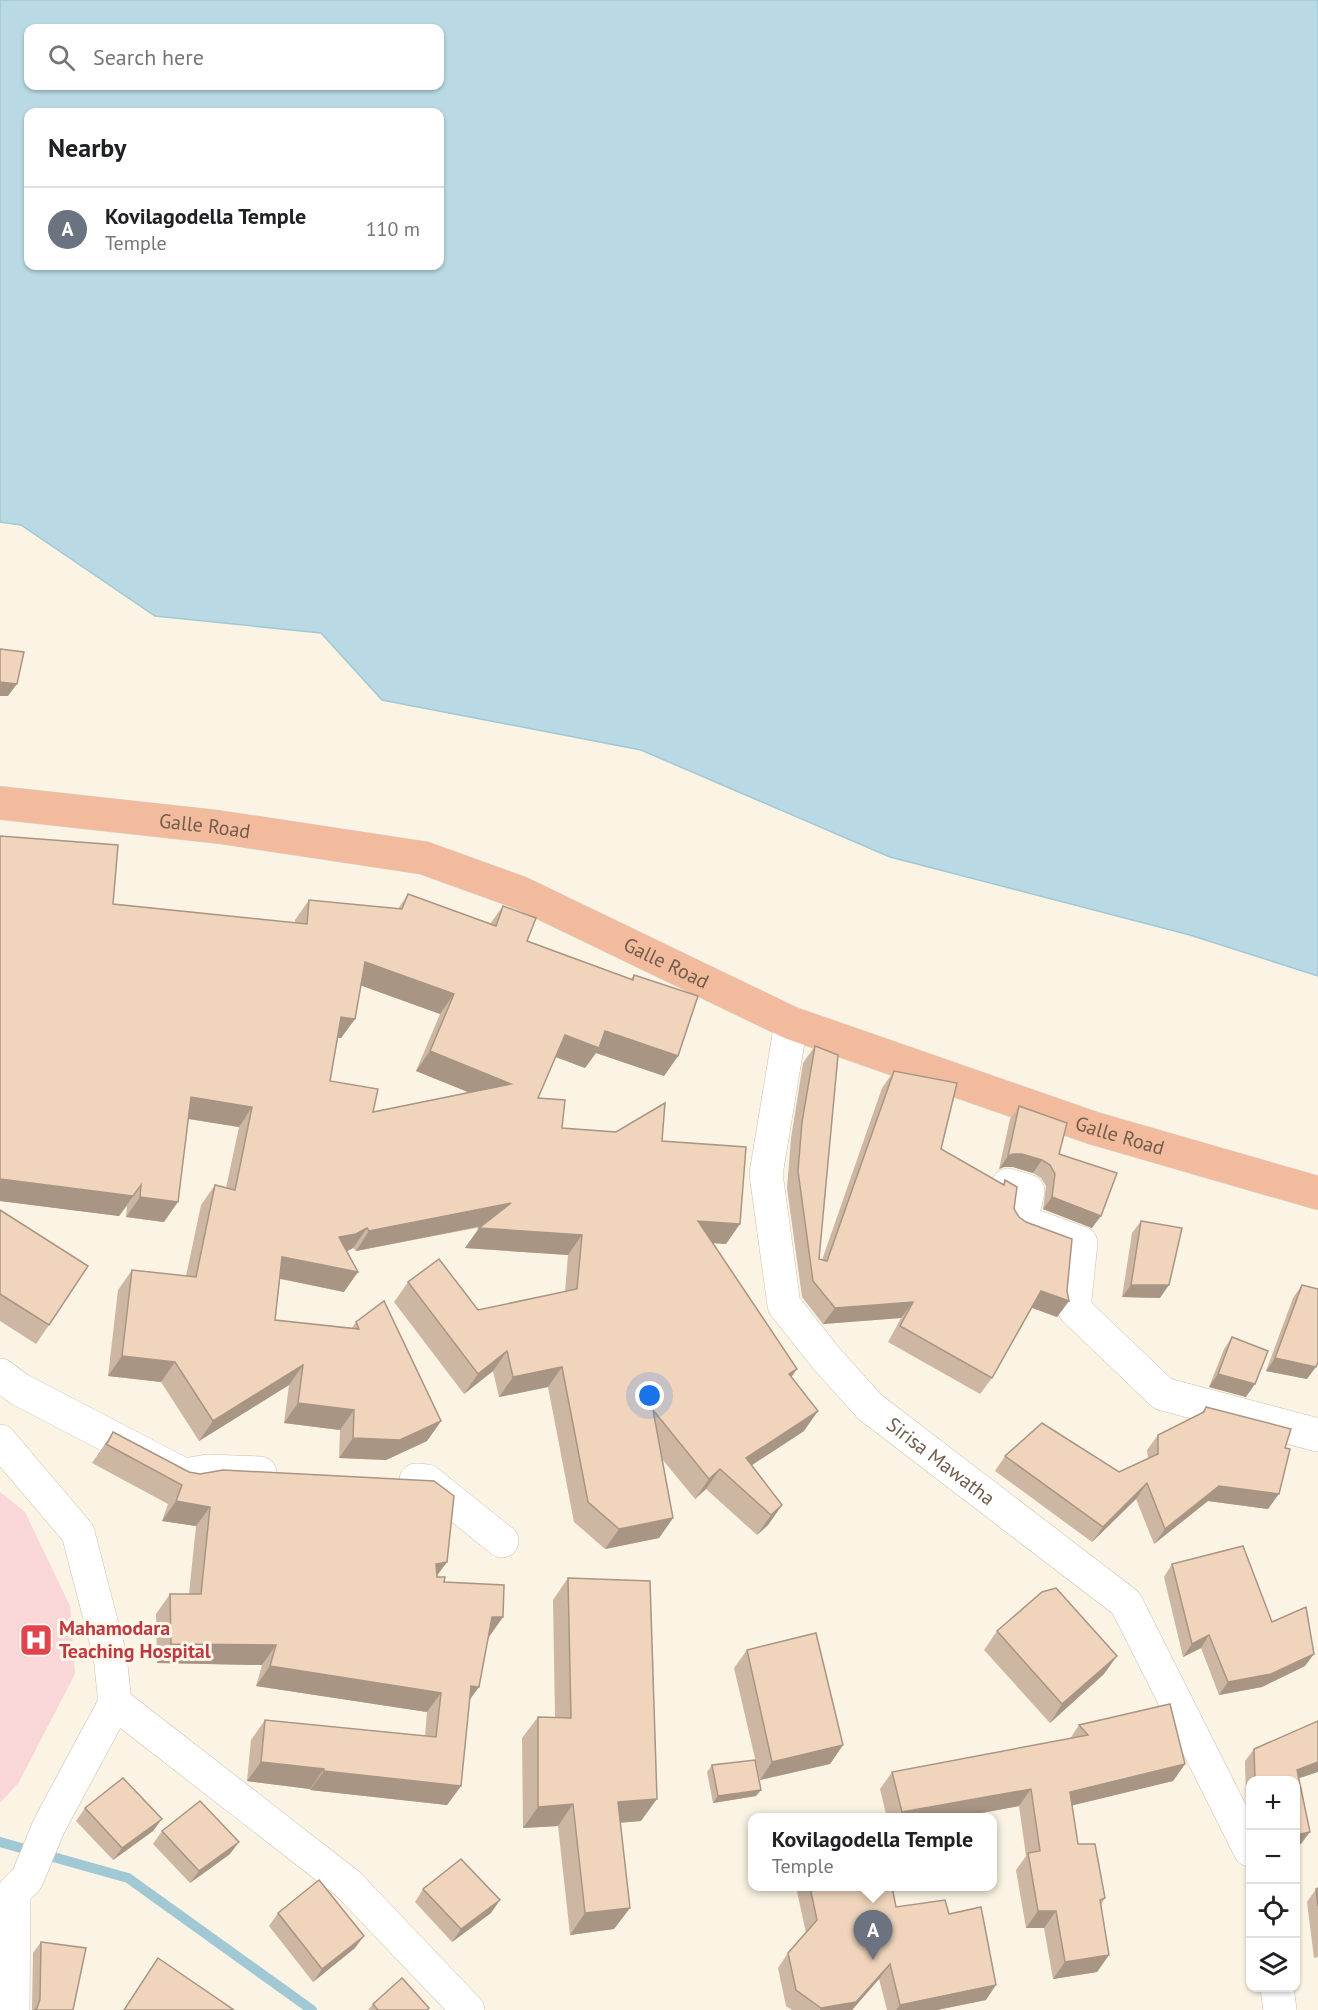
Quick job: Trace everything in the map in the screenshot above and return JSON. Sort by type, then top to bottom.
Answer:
[{"type":"highway","name":"Galle Road","points":[[0,803],[219,827],[424,858],[521,893],[791,1023],[1093,1128],[1318,1193]]},
{"type":"street","name":"Sirisa Mawatha","points":[[791,1023],[766,1174],[784,1305],[826,1358],[870,1407],[1126,1603],[1246,1840]]},
{"type":"street","points":[[1008,1185],[1029,1191],[1021,1221],[1081,1243],[1074,1309],[1163,1394],[1318,1435]]},
{"type":"street","points":[[0,1375],[19,1389],[184,1475],[208,1471],[289,1475]]},
{"type":"street","points":[[0,1441],[78,1533],[110,1656],[115,1702],[49,1826],[14,1886],[13,2010]]},
{"type":"street","points":[[392,1479],[427,1481],[502,1541]]},
{"type":"street","points":[[115,1702],[348,1884],[468,2010]]},
{"type":"street","points":[[1278,1992],[1280,2010]]},
{"type":"shaded area","name":"Mahamodara Teaching Hospital","points":[[0,1492],[25,1512],[70,1606],[75,1674],[19,1782],[0,1803]]},
{"type":"water","points":[[0,0],[1318,0],[1318,976],[1190,935],[890,857],[641,750],[382,700],[321,633],[155,616],[21,525],[0,522]]},
{"type":"building","points":[[0,649],[24,652],[17,684],[0,682]]},
{"type":"building","points":[[0,836],[118,845],[113,904],[307,924],[309,900],[402,909],[408,894],[496,926],[503,906],[536,918],[527,941],[633,980],[634,975],[698,996],[678,1056],[605,1031],[599,1048],[565,1035],[538,1098],[565,1100],[562,1128],[616,1132],[665,1103],[662,1141],[746,1147],[740,1224],[698,1221],[797,1369],[789,1374],[818,1411],[746,1458],[782,1505],[771,1515],[720,1469],[709,1479],[653,1410],[673,1518],[619,1529],[588,1502],[562,1367],[513,1377],[507,1351],[478,1374],[408,1282],[439,1259],[478,1310],[577,1289],[582,1235],[479,1228],[511,1203],[369,1231],[367,1228],[356,1234],[339,1237],[358,1272],[282,1257],[275,1320],[359,1329],[356,1322],[384,1301],[441,1421],[400,1440],[353,1438],[354,1410],[298,1403],[303,1365],[213,1421],[175,1362],[122,1356],[132,1270],[196,1277],[215,1185],[235,1190],[252,1107],[191,1097],[178,1202],[140,1197],[141,1185],[133,1196],[0,1179]],"holes":[[[365,962],[454,994],[430,1051],[511,1084],[373,1112],[378,1089],[330,1081],[341,1017],[355,1019]]]},
{"type":"building","points":[[815,1046],[838,1055],[819,1259],[827,1261],[894,1071],[957,1083],[941,1149],[1004,1185],[1005,1180],[1017,1187],[1014,1209],[1026,1222],[1072,1239],[1067,1291],[1069,1301],[1041,1291],[992,1378],[900,1326],[913,1302],[835,1308],[813,1281],[798,1171],[802,1122]]},
{"type":"building","points":[[1019,1106],[1067,1123],[1059,1154],[1117,1173],[1101,1216],[1052,1197],[1055,1174],[1050,1165],[1022,1154],[1008,1156]]},
{"type":"building","points":[[0,1210],[88,1266],[49,1325],[0,1294]]},
{"type":"building","points":[[1141,1221],[1182,1228],[1169,1285],[1131,1285]]},
{"type":"building","points":[[1302,1285],[1318,1289],[1318,1362],[1316,1367],[1275,1358]]},
{"type":"building","points":[[1232,1337],[1268,1351],[1255,1384],[1218,1374]]},
{"type":"building","points":[[1206,1407],[1291,1429],[1285,1448],[1290,1449],[1279,1494],[1219,1486],[1165,1529],[1147,1483],[1103,1527],[1005,1456],[1042,1423],[1119,1472],[1158,1454],[1158,1435],[1204,1412]]},
{"type":"building","points":[[113,1432],[189,1472],[200,1474],[223,1470],[434,1481],[454,1496],[447,1562],[436,1564],[437,1577],[445,1577],[444,1582],[504,1585],[503,1617],[492,1617],[479,1687],[471,1686],[461,1786],[261,1762],[265,1720],[436,1737],[441,1693],[270,1666],[276,1645],[171,1644],[170,1594],[201,1594],[210,1507],[176,1501],[182,1485],[106,1444]]},
{"type":"building","points":[[1243,1546],[1272,1622],[1306,1607],[1314,1654],[1271,1674],[1228,1682],[1209,1635],[1192,1644],[1172,1564]]},
{"type":"building","points":[[568,1578],[650,1581],[657,1799],[618,1802],[630,1908],[585,1913],[573,1804],[538,1807],[538,1717],[571,1718]]},
{"type":"building","points":[[1056,1588],[1117,1656],[1062,1704],[997,1631],[1042,1592]]},
{"type":"building","points":[[816,1633],[843,1745],[772,1762],[747,1650]]},
{"type":"building","points":[[1170,1704],[1185,1764],[1070,1792],[1078,1844],[1095,1844],[1105,1898],[1100,1900],[1109,1955],[1065,1962],[1056,1911],[1038,1911],[1028,1853],[1040,1851],[1031,1789],[902,1812],[892,1772],[1088,1735],[1079,1725]]},
{"type":"building","points":[[1318,1721],[1318,1762],[1297,1770],[1298,1776],[1255,1776],[1254,1749]]},
{"type":"building","points":[[755,1760],[761,1790],[718,1796],[712,1765]]},
{"type":"building","points":[[123,1778],[162,1819],[122,1848],[85,1808]]},
{"type":"building","points":[[1300,1784],[1310,1832],[1300,1834]]},
{"type":"building","points":[[200,1801],[239,1842],[199,1871],[162,1831]]},
{"type":"building","points":[[461,1859],[500,1900],[461,1929],[423,1889]]},
{"type":"building","points":[[319,1880],[364,1936],[322,1969],[278,1913]]},
{"type":"building","points":[[811,1891],[893,1891],[896,1907],[945,1900],[949,1914],[981,1907],[996,1985],[900,2005],[890,1964],[856,2002],[821,2008],[796,1990],[788,1953],[817,1920]]},
{"type":"building","points":[[41,1942],[86,1948],[73,2010],[35,2010],[40,1999]]},
{"type":"building","points":[[158,1958],[234,2010],[124,2010]]},
{"type":"building","points":[[402,1978],[429,2008],[427,2010],[378,2010],[373,2004]]},
{"type":"waterway","points":[[0,1842],[128,1878],[312,2010]]},
{"type":"place","name":"Mahamodara Teaching Hospital","points":[[36,1640]]},
{"type":"place","name":"Kovilagodella Temple","points":[[873,1960]]}]
